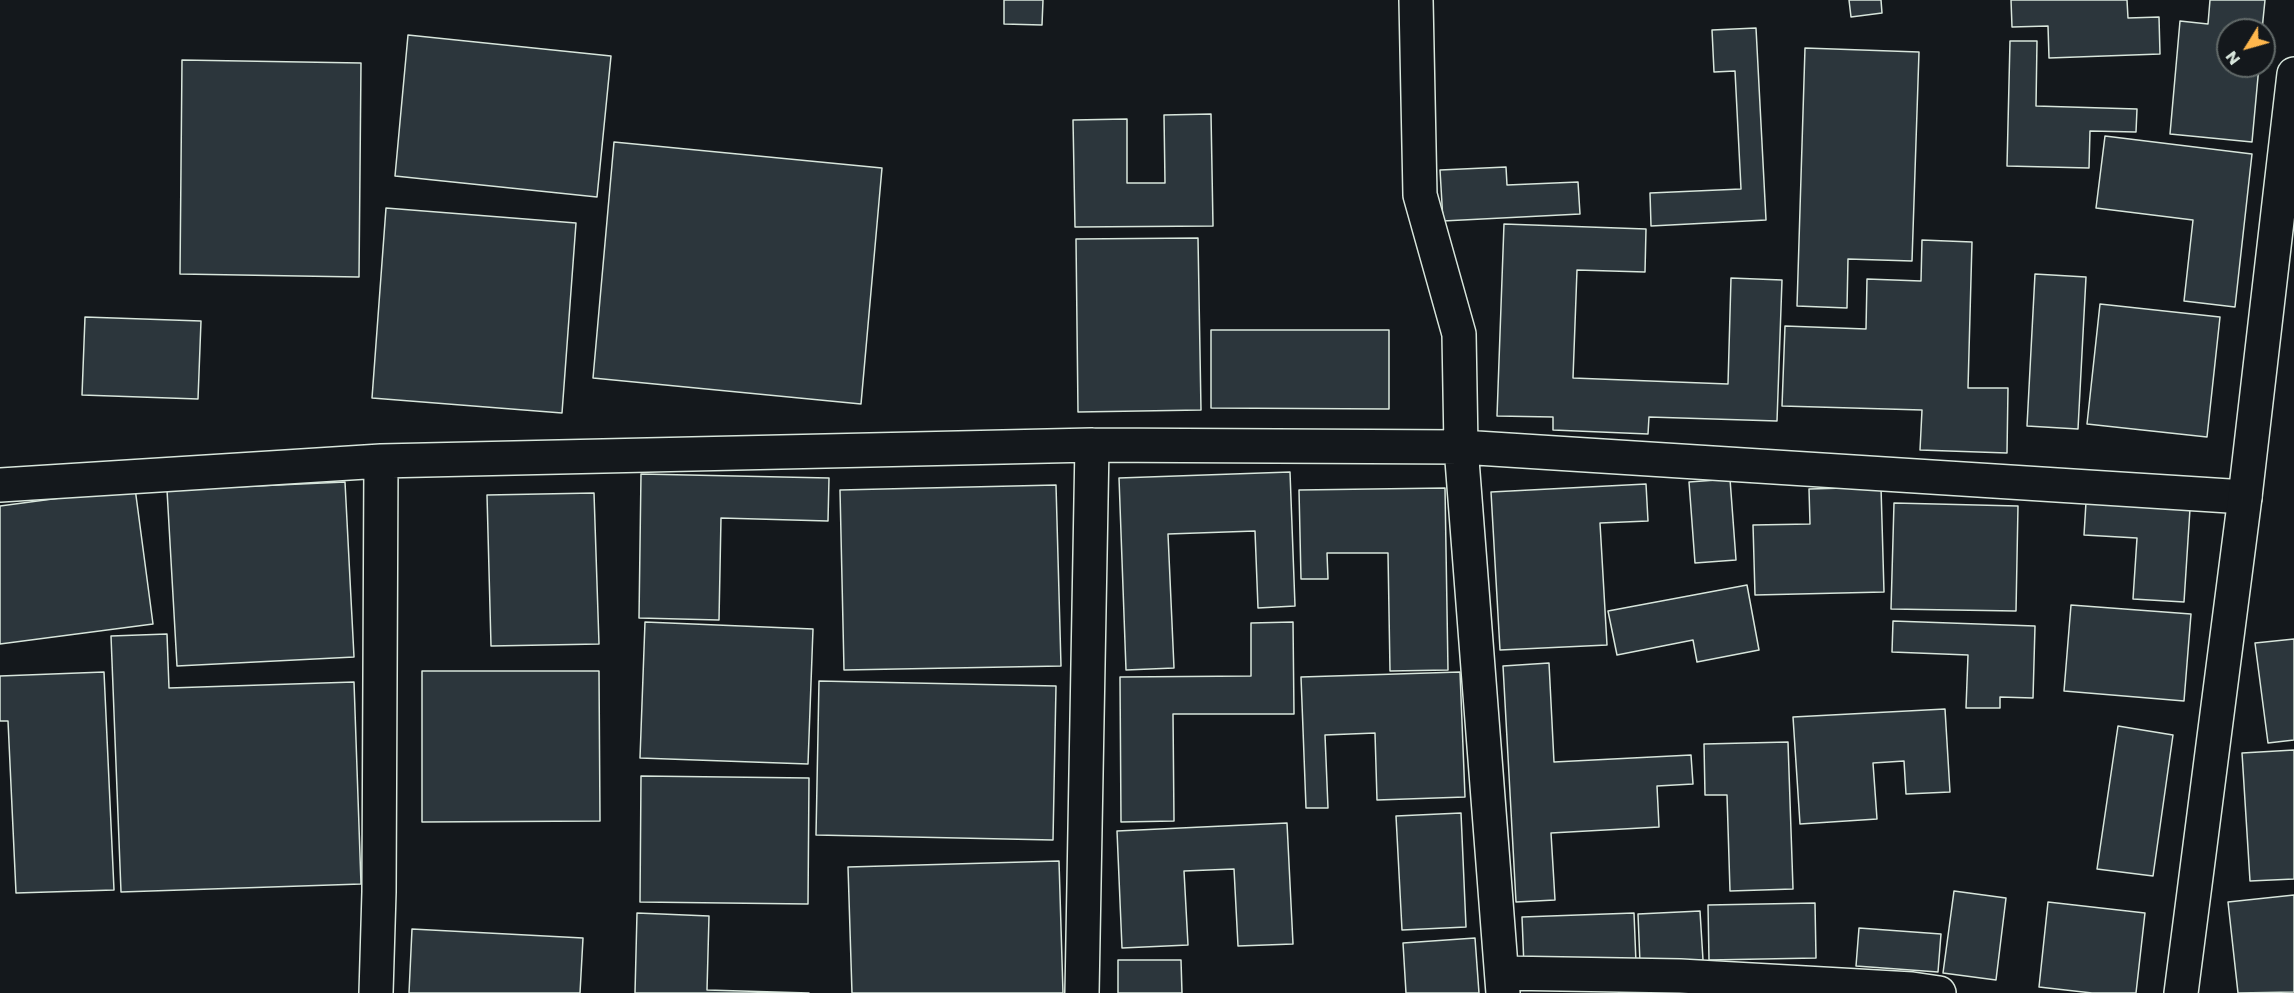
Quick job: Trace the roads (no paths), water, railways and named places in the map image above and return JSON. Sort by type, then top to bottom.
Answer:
[{"type":"street","points":[[1416,0],[1420,195],[1459,334],[1461,447],[1503,983],[1680,976],[1912,989],[1939,993]]},
{"type":"street","points":[[2181,993],[2245,497],[2294,74]]},
{"type":"street","points":[[1082,993],[1092,445]]},
{"type":"street","points":[[0,485],[381,461],[1092,445],[1461,447],[2245,497]]},
{"type":"street","points":[[376,993],[379,892],[381,461]]}]
